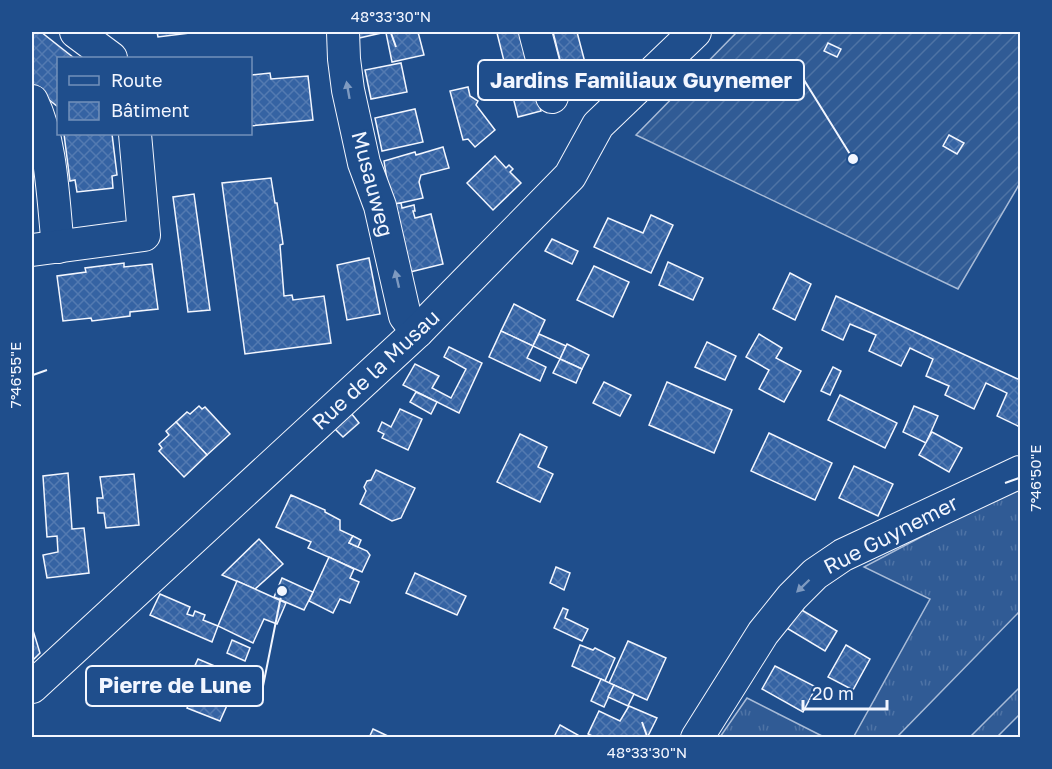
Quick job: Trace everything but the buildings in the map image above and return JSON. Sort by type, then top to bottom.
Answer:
[{"type":"street","points":[[76,32],[110,57]]},
{"type":"street","name":"Musauweg","points":[[343,32],[348,90],[364,163],[380,206],[405,316],[417,332]]},
{"type":"street","points":[[535,32],[552,97]]},
{"type":"street","name":"Rue de la Musau","points":[[32,687],[417,332],[570,176],[598,125],[695,32]]},
{"type":"street","points":[[32,101],[41,119],[46,146],[45,249],[144,235],[135,135]]},
{"type":"street","name":"Rue Guynemer","points":[[697,738],[763,633],[792,597],[815,574],[843,555],[1020,472]]},
{"type":"green space","points":[[737,32],[1020,32],[1020,183],[958,289],[636,135]]},
{"type":"green space","points":[[1020,485],[1020,611],[897,737],[853,738],[930,599],[864,567]]},
{"type":"green space","points":[[1020,687],[1020,714],[997,737],[970,737]]},
{"type":"green space","points":[[747,698],[824,737],[720,737]]},
{"type":"place","name":"Jardins Familiaux Guynemer","points":[[853,159]]},
{"type":"place","name":"Pierre de Lune","points":[[282,591]]}]
